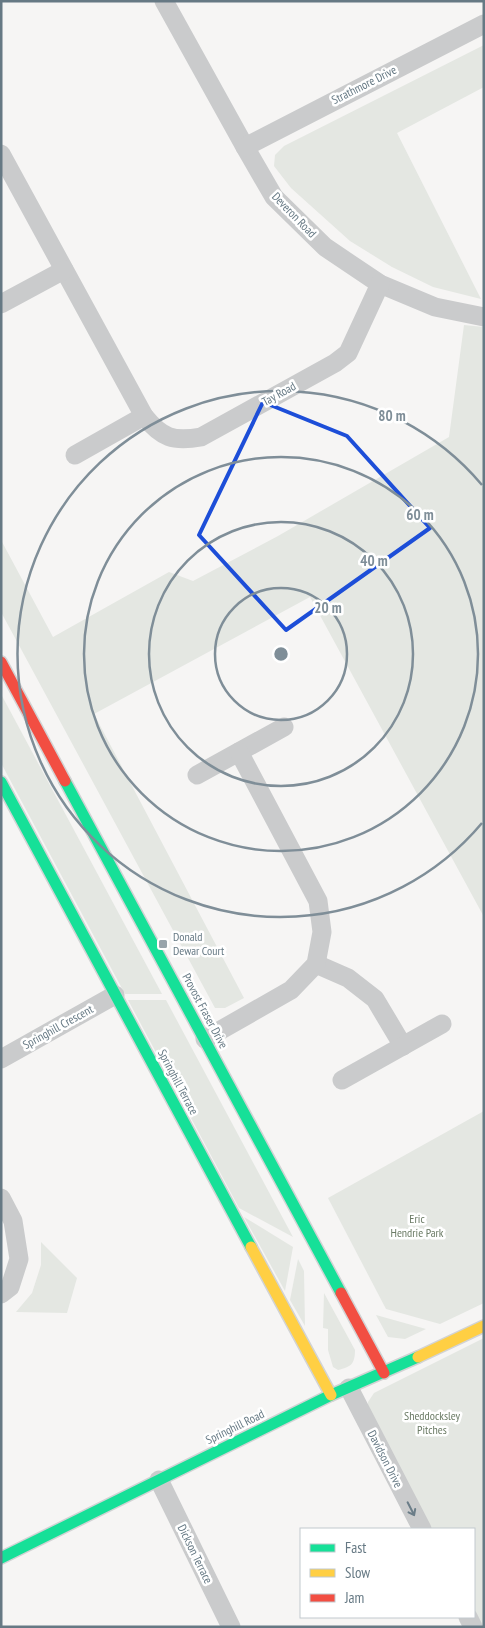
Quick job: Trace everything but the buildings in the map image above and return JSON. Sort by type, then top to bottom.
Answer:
[{"type":"street","name":"Deveron Road","points":[[164,1],[274,196],[325,247],[380,284],[435,307],[484,317]]},
{"type":"street","name":"Strathmore Drive","points":[[245,147],[484,24]]},
{"type":"street","name":"Tay Road","points":[[1,154],[9,186],[64,270],[144,416],[156,430],[172,439],[186,440],[202,437],[335,363],[348,353],[380,284]]},
{"type":"street","points":[[1,304],[64,270]]},
{"type":"street","points":[[75,455],[144,416]]},
{"type":"street","name":"Provost Fraser Drive","points":[[1,662],[384,1373]]},
{"type":"street","points":[[197,775],[284,726]]},
{"type":"street","points":[[205,1039],[291,990],[316,964],[322,932],[318,901],[239,752]]},
{"type":"street","name":"Springhill Terrace","points":[[1,782],[115,995],[340,1391]]},
{"type":"street","points":[[316,964],[348,978],[375,999],[402,1046]]},
{"type":"street","name":"Springhill Crescent","points":[[1,1060],[115,995]]},
{"type":"street","points":[[342,1080],[442,1024]]},
{"type":"street","points":[[1,1198],[13,1221],[20,1259],[10,1287],[1,1294]]},
{"type":"street","name":"Springhill Road","points":[[1,1558],[340,1391],[384,1373],[484,1326]]},
{"type":"street","name":"Davidson Drive","points":[[340,1391],[421,1528]]},
{"type":"street","name":"Dickson Terrace","points":[[159,1480],[231,1627]]},
{"type":"highlighted area","points":[[263,402],[347,436],[430,528],[286,630],[199,535]]},
{"type":"green space","points":[[484,45],[484,87],[397,133],[481,299],[433,287],[392,267],[350,241],[291,188],[274,166],[275,155],[284,146]]},
{"type":"green space","points":[[464,325],[484,327],[484,917],[310,597],[94,714],[244,998],[225,1008],[215,1008],[1,612],[1,540],[53,637],[169,572],[193,581],[278,536],[449,437]]},
{"type":"green space","points":[[1,694],[162,994],[125,994],[1,763]]},
{"type":"green space","points":[[128,1000],[166,1000],[293,1237],[239,1208]]},
{"type":"green space","name":"Eric Hendrie Park","points":[[484,1111],[484,1303],[440,1324],[386,1309],[328,1198]]},
{"type":"green space","points":[[244,1217],[293,1247],[285,1291]]},
{"type":"green space","points":[[41,1242],[77,1278],[67,1313],[16,1312],[32,1293],[41,1265]]},
{"type":"green space","points":[[298,1259],[304,1271],[305,1326],[290,1300]]},
{"type":"green space","points":[[324,1293],[355,1350],[353,1362],[346,1368],[338,1370],[333,1367],[328,1350],[328,1329],[323,1328]]},
{"type":"green space","points":[[376,1315],[426,1329],[405,1339],[388,1337]]},
{"type":"green space","name":"Sheddocksley Pitches","points":[[484,1338],[484,1627],[481,1627],[475,1615],[475,1528],[428,1528],[368,1414],[368,1402],[374,1393]]},
{"type":"traffic: fast","points":[[65,781],[341,1293]]},
{"type":"traffic: fast","points":[[1,782],[251,1247]]},
{"type":"traffic: fast","points":[[1,1558],[331,1395],[418,1357]]},
{"type":"traffic: slow","points":[[251,1247],[331,1395]]},
{"type":"traffic: slow","points":[[418,1357],[484,1326]]},
{"type":"traffic: jam","points":[[1,662],[65,781]]},
{"type":"traffic: jam","points":[[341,1293],[384,1373]]},
{"type":"place","name":"Donald Dewar Court","points":[[163,944]]}]
